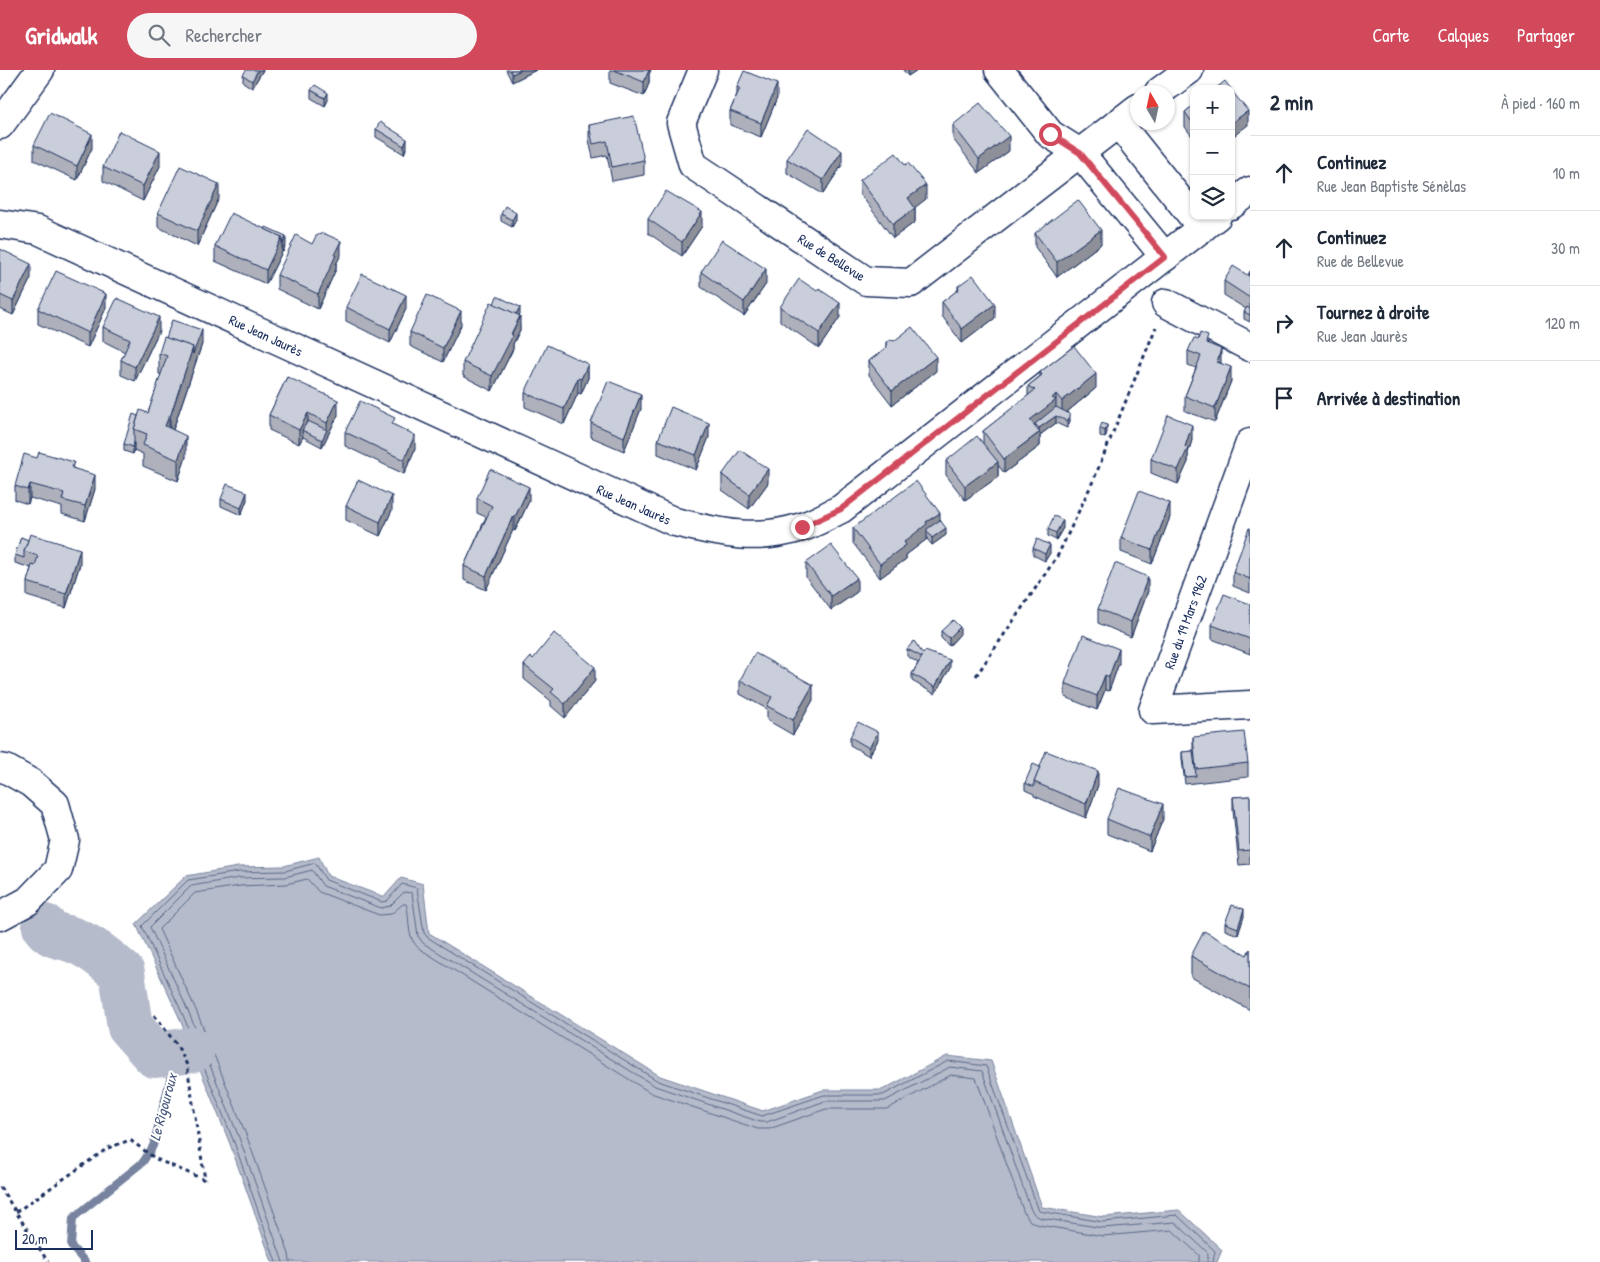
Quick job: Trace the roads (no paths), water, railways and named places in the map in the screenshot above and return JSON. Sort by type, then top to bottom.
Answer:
[{"type":"street","points":[[0,125],[40,70]]},
{"type":"street","name":"Rue de Bellevue","points":[[703,70],[680,123],[693,165],[866,281],[911,283],[1128,116],[1210,222]]},
{"type":"street","points":[[999,70],[1050,134],[1080,153],[1165,257]]},
{"type":"street","points":[[1169,85],[1189,70]]},
{"type":"street","points":[[1235,202],[1250,191]]},
{"type":"street","name":"Rue Jean Jaurès","points":[[0,224],[38,230],[675,522],[721,534],[766,536],[802,527],[841,509],[1210,222]]},
{"type":"street","points":[[1166,303],[1250,347]]},
{"type":"street","name":"Rue du 19 Mars 1962","points":[[1250,443],[1154,710],[1250,705]]},
{"type":"street","points":[[0,768],[6,769],[31,783],[55,804],[65,840],[58,870],[28,900],[0,916]]},
{"type":"water","points":[[319,857],[328,876],[384,897],[401,878],[423,884],[429,933],[660,1076],[763,1111],[823,1090],[882,1090],[947,1056],[991,1061],[1042,1207],[1104,1217],[1179,1210],[1222,1250],[1217,1262],[272,1262],[230,1144],[179,1017],[136,924],[186,876],[238,867],[284,866]]},
{"type":"waterway","name":"Le Rigouroux","points":[[45,927],[55,935],[87,946],[122,973],[130,1027],[155,1055],[192,1050]]},
{"type":"waterway","name":"Le Rigouroux","points":[[85,1262],[71,1246],[73,1218],[143,1162],[153,1146],[173,1068],[192,1050]]}]
